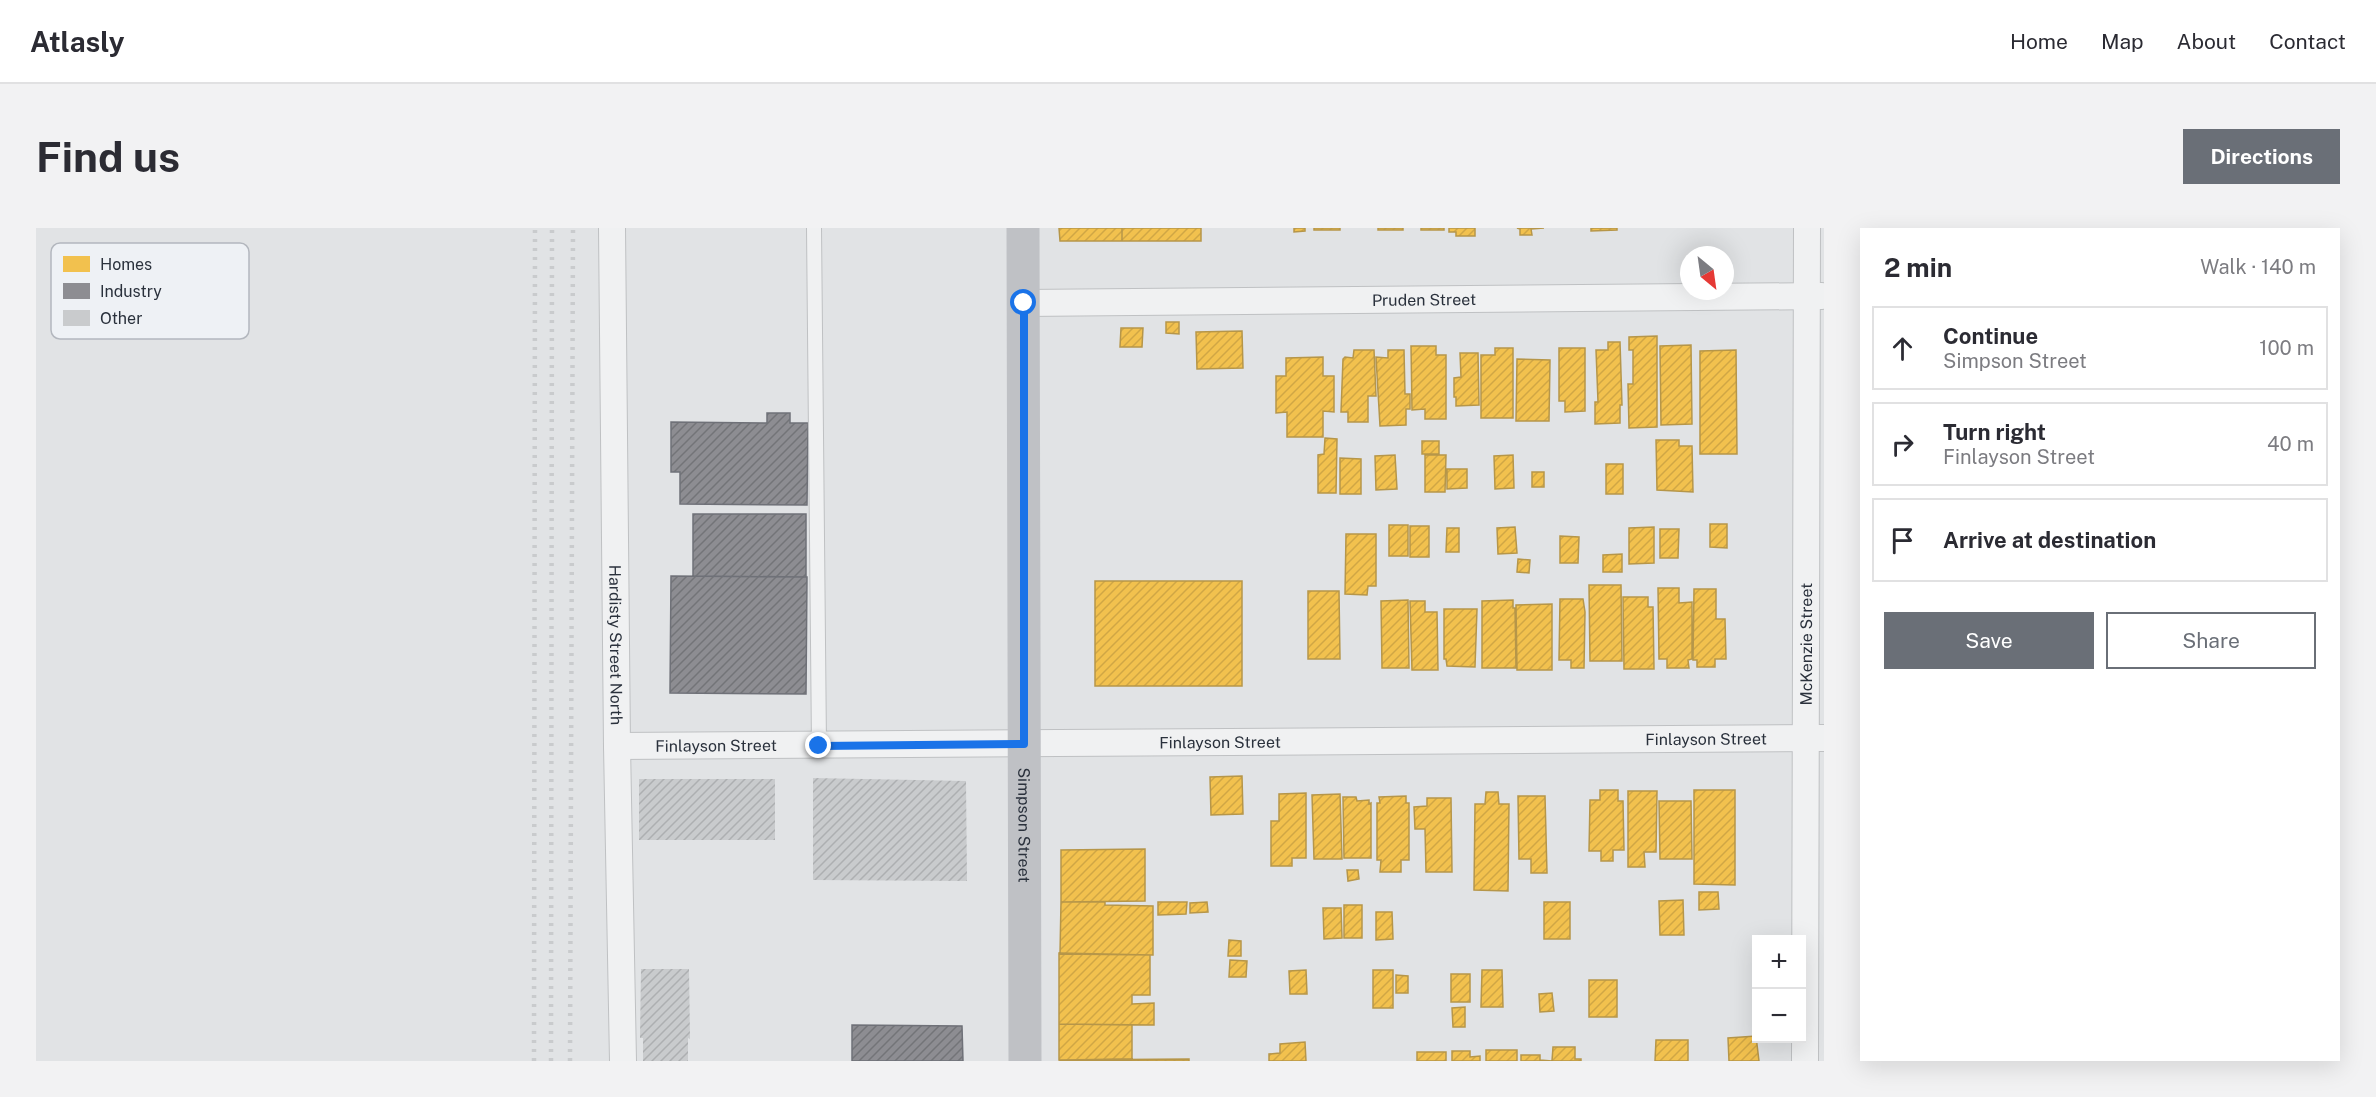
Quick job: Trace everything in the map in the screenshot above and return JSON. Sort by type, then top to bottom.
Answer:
[{"type":"main road","name":"Simpson Street","points":[[1023,228],[1025,1061]]},
{"type":"street","name":"Hardisty Street North","points":[[612,228],[617,746],[623,1061]]},
{"type":"street","name":"McKenzie Street","points":[[1805,1061],[1814,738],[1815,296],[1807,228]]},
{"type":"street","name":"Pruden Street","points":[[1024,303],[1815,296]]},
{"type":"street","name":"Finlayson Street","points":[[617,746],[1814,738]]},
{"type":"lane","points":[[814,228],[819,746]]},
{"type":"building: Homes","points":[[1059,228],[1122,228],[1122,241],[1060,241]]},
{"type":"building: Homes","points":[[1122,228],[1201,228],[1201,241],[1122,241]]},
{"type":"building: Homes","points":[[1294,228],[1305,228],[1305,231],[1294,232]]},
{"type":"building: Homes","points":[[1314,228],[1340,228],[1340,230],[1314,230]]},
{"type":"building: Homes","points":[[1378,228],[1403,228],[1403,230],[1378,230]]},
{"type":"building: Homes","points":[[1421,228],[1444,228],[1444,230],[1421,230]]},
{"type":"building: Homes","points":[[1449,228],[1475,228],[1475,236],[1456,236],[1456,232],[1449,232]]},
{"type":"building: Homes","points":[[1517,228],[1544,228],[1531,229],[1532,235],[1520,235],[1520,229]]},
{"type":"building: Homes","points":[[1591,228],[1617,228],[1617,230],[1591,231]]},
{"type":"building: Homes","points":[[1166,322],[1179,322],[1179,334],[1166,333]]},
{"type":"building: Homes","points":[[1121,328],[1143,328],[1142,347],[1120,347]]},
{"type":"building: Homes","points":[[1242,331],[1243,368],[1197,369],[1196,332]]},
{"type":"building: Homes","points":[[1657,336],[1657,427],[1629,428],[1628,384],[1633,384],[1633,350],[1629,350],[1629,337]]},
{"type":"building: Homes","points":[[1608,342],[1620,342],[1622,405],[1620,405],[1620,423],[1595,424],[1595,402],[1598,402],[1596,350],[1608,350]]},
{"type":"building: Homes","points":[[1691,345],[1692,424],[1661,425],[1660,346]]},
{"type":"building: Homes","points":[[1411,346],[1436,346],[1436,355],[1446,355],[1446,419],[1425,419],[1425,409],[1412,410]]},
{"type":"building: Homes","points":[[1495,348],[1513,348],[1513,418],[1481,418],[1481,355],[1495,355]]},
{"type":"building: Homes","points":[[1559,348],[1585,348],[1585,411],[1565,412],[1565,401],[1559,401]]},
{"type":"building: Homes","points":[[1354,350],[1374,350],[1376,396],[1368,396],[1368,422],[1348,422],[1348,412],[1341,412],[1343,359],[1353,358]]},
{"type":"building: Homes","points":[[1388,350],[1404,350],[1405,394],[1410,394],[1410,409],[1406,409],[1406,425],[1380,426],[1376,357],[1388,358]]},
{"type":"building: Homes","points":[[1736,350],[1737,454],[1700,454],[1700,351]]},
{"type":"building: Homes","points":[[1460,353],[1478,353],[1479,405],[1456,406],[1454,378],[1461,377]]},
{"type":"building: Homes","points":[[1323,357],[1323,376],[1334,376],[1334,412],[1323,411],[1323,437],[1287,437],[1287,412],[1276,413],[1276,376],[1286,376],[1286,358]]},
{"type":"building: Homes","points":[[1517,359],[1550,360],[1549,421],[1516,421]]},
{"type":"building: Homes","points":[[1325,438],[1337,439],[1336,493],[1318,493],[1318,455],[1324,454]]},
{"type":"building: Homes","points":[[1656,440],[1679,440],[1679,446],[1692,446],[1693,492],[1657,490]]},
{"type":"building: Homes","points":[[1422,441],[1439,441],[1439,454],[1422,454]]},
{"type":"building: Homes","points":[[1395,455],[1397,489],[1376,490],[1375,456]]},
{"type":"building: Homes","points":[[1425,455],[1446,455],[1445,492],[1425,492]]},
{"type":"building: Homes","points":[[1513,455],[1514,488],[1495,489],[1494,456]]},
{"type":"building: Homes","points":[[1340,458],[1361,459],[1361,494],[1340,494]]},
{"type":"building: Homes","points":[[1606,464],[1623,464],[1623,494],[1606,494]]},
{"type":"building: Homes","points":[[1447,469],[1467,469],[1467,488],[1447,489]]},
{"type":"building: Homes","points":[[1532,472],[1544,472],[1544,487],[1532,487]]},
{"type":"building: Homes","points":[[1710,524],[1727,524],[1727,548],[1710,547]]},
{"type":"building: Homes","points":[[1389,525],[1408,525],[1408,556],[1389,556]]},
{"type":"building: Homes","points":[[1410,526],[1429,526],[1429,557],[1410,557]]},
{"type":"building: Homes","points":[[1515,527],[1517,553],[1498,554],[1497,528]]},
{"type":"building: Homes","points":[[1654,527],[1654,563],[1629,564],[1629,528]]},
{"type":"building: Homes","points":[[1447,528],[1459,528],[1459,552],[1446,552]]},
{"type":"building: Homes","points":[[1660,529],[1679,529],[1678,558],[1660,558]]},
{"type":"building: Homes","points":[[1346,534],[1376,534],[1376,586],[1368,586],[1367,595],[1345,594]]},
{"type":"building: Homes","points":[[1560,536],[1579,537],[1578,563],[1560,563]]},
{"type":"building: Homes","points":[[1622,554],[1622,572],[1603,572],[1603,555]]},
{"type":"building: Homes","points":[[1518,559],[1530,560],[1529,573],[1517,572]]},
{"type":"building: Homes","points":[[1095,581],[1242,581],[1242,686],[1095,686]]},
{"type":"building: Homes","points":[[1589,585],[1621,585],[1622,661],[1590,661]]},
{"type":"building: Homes","points":[[1658,588],[1679,588],[1679,603],[1692,602],[1692,659],[1688,660],[1689,668],[1667,668],[1667,659],[1659,659]]},
{"type":"building: Homes","points":[[1694,589],[1716,589],[1716,619],[1725,619],[1726,659],[1715,659],[1715,667],[1697,667],[1697,660],[1693,660]]},
{"type":"building: Homes","points":[[1308,591],[1339,591],[1340,659],[1308,659]]},
{"type":"building: Homes","points":[[1623,597],[1648,597],[1648,607],[1653,607],[1654,669],[1624,669]]},
{"type":"building: Homes","points":[[1560,599],[1583,599],[1585,612],[1584,668],[1571,668],[1571,660],[1559,660]]},
{"type":"building: Homes","points":[[1408,600],[1409,668],[1382,668],[1381,601]]},
{"type":"building: Homes","points":[[1513,600],[1516,668],[1482,668],[1482,601]]},
{"type":"building: Homes","points":[[1410,601],[1425,601],[1425,612],[1437,612],[1438,670],[1412,670]]},
{"type":"building: Homes","points":[[1552,604],[1552,670],[1517,670],[1516,605]]},
{"type":"building: Homes","points":[[1444,609],[1477,609],[1475,667],[1447,666],[1446,659],[1444,659]]},
{"type":"building: Homes","points":[[1242,776],[1243,814],[1211,815],[1210,777]]},
{"type":"building: Homes","points":[[1600,790],[1618,790],[1618,801],[1623,801],[1624,850],[1613,850],[1613,861],[1601,861],[1601,851],[1589,851],[1590,800],[1600,800]]},
{"type":"building: Homes","points":[[1694,790],[1735,790],[1735,885],[1694,884]]},
{"type":"building: Homes","points":[[1628,791],[1657,791],[1656,852],[1644,852],[1645,867],[1628,867]]},
{"type":"building: Homes","points":[[1486,792],[1498,792],[1499,804],[1509,804],[1508,891],[1474,890],[1475,804],[1485,804]]},
{"type":"building: Homes","points":[[1306,793],[1306,858],[1292,858],[1292,866],[1271,866],[1271,821],[1279,821],[1279,794]]},
{"type":"building: Homes","points":[[1340,794],[1342,859],[1314,859],[1312,795]]},
{"type":"building: Homes","points":[[1406,796],[1406,803],[1409,803],[1409,860],[1401,860],[1401,872],[1380,872],[1381,860],[1377,860],[1377,803],[1380,803],[1379,797]]},
{"type":"building: Homes","points":[[1518,796],[1545,796],[1547,873],[1531,873],[1531,859],[1519,859]]},
{"type":"building: Homes","points":[[1343,797],[1356,797],[1357,801],[1369,800],[1369,804],[1371,803],[1371,858],[1344,858]]},
{"type":"building: Homes","points":[[1427,798],[1451,798],[1452,872],[1426,872],[1425,829],[1415,829],[1414,807],[1427,806]]},
{"type":"building: Homes","points":[[1659,801],[1691,801],[1692,859],[1660,859]]},
{"type":"building: Homes","points":[[1145,849],[1145,901],[1061,902],[1061,850]]},
{"type":"building: Homes","points":[[1347,870],[1358,870],[1359,879],[1348,881]]},
{"type":"building: Homes","points":[[1699,892],[1718,892],[1719,909],[1699,910]]},
{"type":"building: Homes","points":[[1683,900],[1684,935],[1660,935],[1659,901]]},
{"type":"building: Homes","points":[[1061,902],[1105,902],[1105,905],[1153,906],[1153,955],[1060,954]]},
{"type":"building: Homes","points":[[1158,902],[1187,902],[1186,914],[1158,915]]},
{"type":"building: Homes","points":[[1207,902],[1208,912],[1190,913],[1190,903]]},
{"type":"building: Homes","points":[[1544,902],[1570,902],[1570,939],[1544,939]]},
{"type":"building: Homes","points":[[1344,905],[1362,905],[1362,938],[1344,938]]},
{"type":"building: Homes","points":[[1323,908],[1341,908],[1342,938],[1324,939]]},
{"type":"building: Homes","points":[[1376,912],[1392,912],[1393,939],[1376,940]]},
{"type":"building: Homes","points":[[1229,940],[1241,941],[1241,956],[1228,956]]},
{"type":"building: Homes","points":[[1059,953],[1150,955],[1150,995],[1132,995],[1132,1004],[1154,1003],[1154,1025],[1059,1024]]},
{"type":"building: Homes","points":[[1230,960],[1247,961],[1246,977],[1229,977]]},
{"type":"building: Homes","points":[[1306,970],[1307,994],[1290,994],[1289,971]]},
{"type":"building: Homes","points":[[1373,970],[1393,970],[1393,1008],[1373,1008]]},
{"type":"building: Homes","points":[[1482,970],[1502,970],[1503,1007],[1481,1007]]},
{"type":"building: Homes","points":[[1451,974],[1470,974],[1470,1002],[1451,1002]]},
{"type":"building: Homes","points":[[1396,975],[1408,976],[1408,993],[1396,993]]},
{"type":"building: Homes","points":[[1589,980],[1617,980],[1617,1017],[1589,1017]]},
{"type":"building: Homes","points":[[1552,993],[1554,1011],[1540,1012],[1539,994]]},
{"type":"building: Homes","points":[[1465,1007],[1465,1027],[1453,1027],[1452,1008]]},
{"type":"building: Homes","points":[[1059,1024],[1132,1025],[1132,1059],[1059,1060]]},
{"type":"building: Homes","points":[[1752,1036],[1752,1043],[1757,1043],[1759,1061],[1729,1061],[1728,1038]]},
{"type":"building: Homes","points":[[1656,1040],[1688,1040],[1688,1061],[1655,1061]]},
{"type":"building: Homes","points":[[1305,1042],[1306,1061],[1269,1061],[1269,1054],[1280,1053],[1280,1044]]},
{"type":"building: Homes","points":[[1553,1047],[1575,1047],[1575,1059],[1581,1059],[1581,1061],[1552,1061]]},
{"type":"building: Homes","points":[[1486,1050],[1517,1050],[1517,1061],[1486,1061]]},
{"type":"building: Homes","points":[[1452,1051],[1470,1051],[1470,1057],[1480,1056],[1480,1061],[1452,1061]]},
{"type":"building: Homes","points":[[1417,1052],[1446,1052],[1446,1061],[1417,1061]]},
{"type":"building: Homes","points":[[1521,1055],[1540,1055],[1540,1060],[1552,1061],[1521,1061]]},
{"type":"building: Homes","points":[[1189,1059],[1189,1061],[1060,1061],[1060,1060]]},
{"type":"building: Industry","points":[[767,413],[790,413],[790,423],[808,423],[807,505],[680,504],[680,472],[671,472],[671,422],[767,423]]},
{"type":"building: Industry","points":[[693,514],[806,514],[806,577],[693,576]]},
{"type":"building: Industry","points":[[671,576],[807,577],[806,694],[670,693]]},
{"type":"building: Industry","points":[[852,1025],[962,1026],[963,1061],[852,1061]]},
{"type":"building: Other","points":[[813,778],[966,781],[967,881],[813,880]]},
{"type":"building: Other","points":[[639,779],[775,779],[775,840],[639,840]]},
{"type":"building: Other","points":[[641,969],[689,969],[688,1061],[643,1061],[643,1038],[640,1038]]},
{"type":"railway","points":[[534,1061],[535,228]]},
{"type":"railway","points":[[551,1061],[552,228]]},
{"type":"railway","points":[[570,1061],[573,228]]},
{"type":"route","points":[[819,746],[1024,744],[1024,303]]}]
